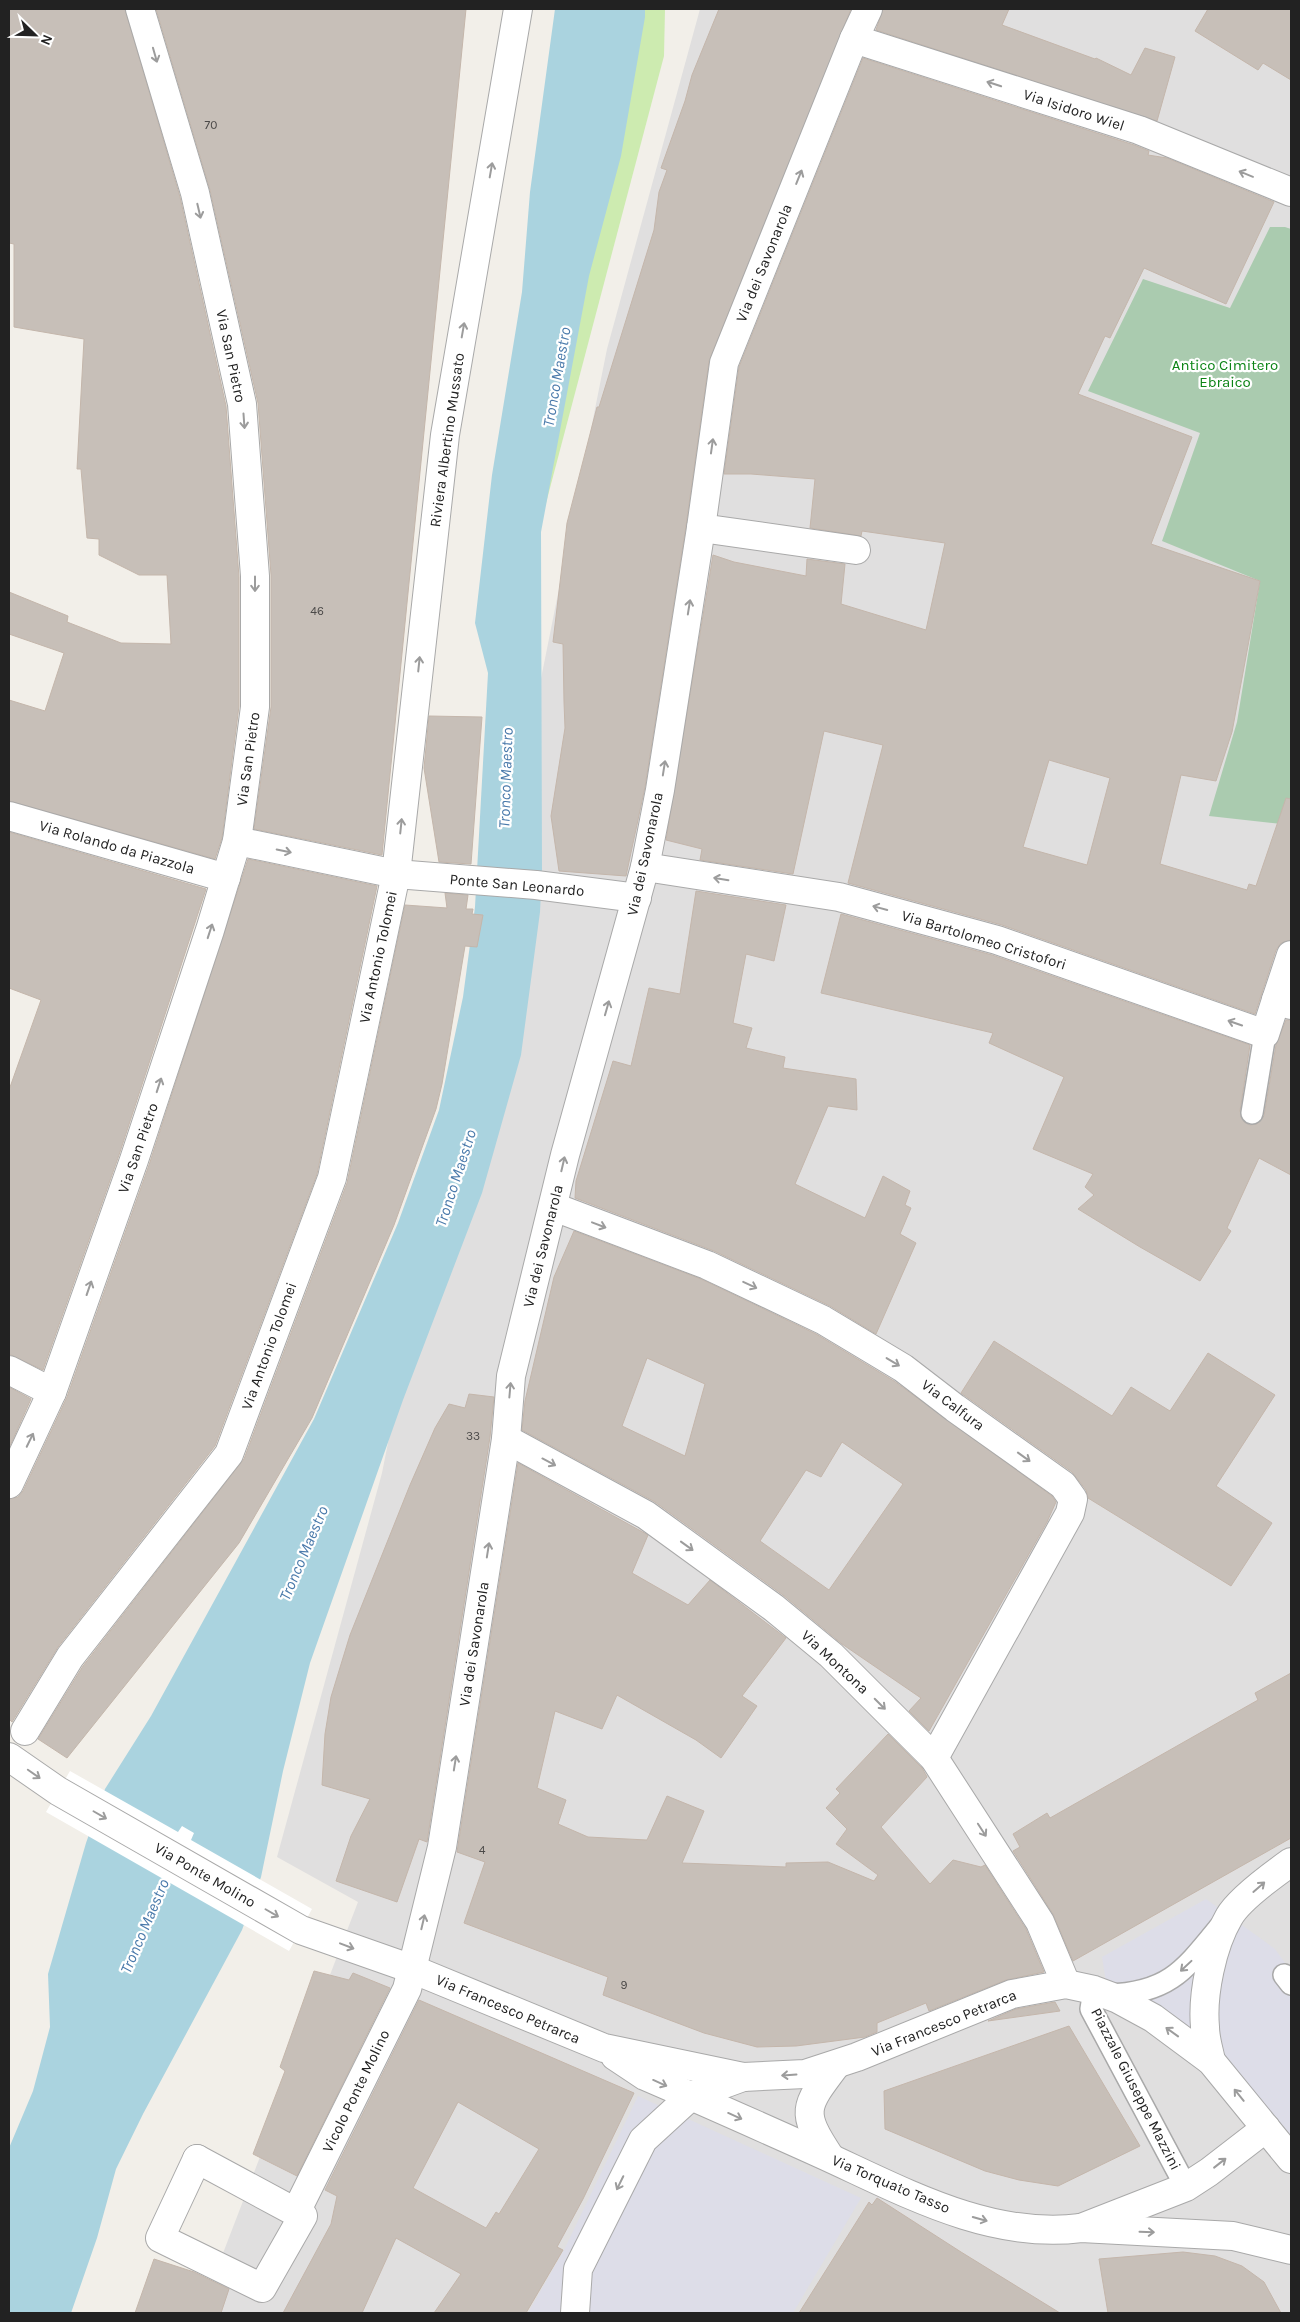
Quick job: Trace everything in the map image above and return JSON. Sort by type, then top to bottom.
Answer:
[{"type":"street","name":"Via San Pietro","points":[[9,1484],[52,1392],[137,1151],[226,878],[237,841],[255,707],[255,576],[242,404],[195,193],[140,9]]},
{"type":"street","name":"Riviera Albertino Mussato","points":[[396,874],[446,435],[518,9]]},
{"type":"street","name":"Via dei Savonarola","points":[[412,1969],[442,1847],[506,1439],[511,1376],[554,1207],[565,1155],[645,867],[660,790],[701,528],[724,363],[854,39],[868,9]]},
{"type":"street","name":"Via Isidoro Wiel","points":[[854,39],[1139,130],[1291,192]]},
{"type":"street","points":[[701,528],[856,550]]},
{"type":"street","name":"Via Rolando da Piazzola","points":[[9,816],[226,878]]},
{"type":"street","points":[[237,841],[396,874]]},
{"type":"street","name":"Via Bartolomeo Cristofori","points":[[645,867],[838,897],[997,940],[1265,1034]]},
{"type":"street","name":"Ponte San Leonardo","points":[[396,874],[536,885],[637,898]]},
{"type":"street","name":"Via Antonio Tolomei","points":[[9,1758],[70,1657],[229,1454],[332,1178],[396,874]]},
{"type":"street","points":[[1265,1034],[1284,1002],[1291,955]]},
{"type":"street","name":"Via Calfura","points":[[554,1207],[707,1265],[823,1320],[903,1368],[955,1408],[1063,1485],[1073,1499],[1070,1513],[934,1758]]},
{"type":"street","points":[[9,1370],[52,1392]]},
{"type":"street","name":"Via Montona","points":[[506,1439],[646,1515],[774,1608],[831,1655],[934,1758],[1040,1922],[1066,1984]]},
{"type":"street","name":"Via Ponte Molino","points":[[9,1758],[58,1791],[301,1930],[412,1969]]},
{"type":"street","points":[[1291,1862],[1258,1886],[1229,1916],[1212,1957],[1206,1988],[1204,2028],[1211,2061],[1291,2159]]},
{"type":"street","name":"Via Francesco Petrarca","points":[[412,1969],[604,2048],[744,2077],[805,2074],[836,2065],[1012,1994],[1066,1984],[1101,1993],[1153,2018],[1211,2061]]},
{"type":"street","name":"Vicolo Ponte Molino","points":[[297,2213],[407,1989],[412,1969]]},
{"type":"street","name":"Via Francesco Petrarca","points":[[604,2048],[645,2076],[792,2140]]},
{"type":"street","points":[[830,2157],[814,2135],[809,2112],[811,2103],[819,2088],[836,2065]]},
{"type":"street","points":[[575,2313],[578,2269],[642,2140],[691,2096],[744,2077]]},
{"type":"street","name":"Via Torquato Tasso","points":[[1081,2228],[1186,2187],[1209,2172],[1266,2128]]},
{"type":"street","name":"Via Torquato Tasso","points":[[792,2140],[917,2198],[981,2220],[1033,2230],[1057,2231],[1081,2228],[1233,2236],[1282,2246],[1291,2250]]},
{"type":"street","name":"Vicolo Ponte Molino","points":[[197,2159],[297,2213],[303,2216],[262,2288],[160,2238],[197,2159]]},
{"type":"lane","points":[[1252,1113],[1265,1034]]},
{"type":"lane","points":[[1101,1993],[1130,1994],[1169,1980],[1187,1967],[1229,1916]]},
{"type":"lane","name":"Piazzale Giuseppe Mazzini","points":[[1101,1993],[1092,2009],[1186,2187]]},
{"type":"shaded area","points":[[700,9],[1291,9],[1291,2313],[200,2313],[358,1902],[277,1857],[382,1473],[607,349]]},
{"type":"shaded area","points":[[1206,1899],[1275,1949],[1291,1971],[1291,2159],[1211,2061],[1108,1995],[1102,1957]]},
{"type":"shaded area","points":[[638,2096],[861,2198],[793,2313],[528,2313],[564,2250]]},
{"type":"green space","points":[[616,9],[665,9],[664,56],[527,575]]},
{"type":"green space","name":"Antico Cimitero Ebraico","points":[[1270,227],[1291,229],[1291,825],[1209,816],[1237,722],[1260,581],[1162,541],[1200,433],[1088,391],[1143,279],[1230,308]]},
{"type":"water","name":"Tronco Maestro","points":[[555,9],[645,9],[645,17],[621,156],[589,276],[541,532],[542,871],[540,912],[521,1055],[482,1193],[403,1400],[310,1663],[283,1771],[261,1877],[242,1930],[143,2114],[116,2169],[97,2238],[71,2313],[9,2313],[9,2148],[33,2091],[50,2027],[48,1974],[86,1843],[105,1789],[151,1716],[314,1419],[398,1223],[439,1110],[463,997],[475,907],[488,673],[475,623],[492,475],[522,292],[530,192]]},
{"type":"pier","points":[[70,1771],[178,1832],[182,1826],[194,1833],[191,1840],[312,1909],[289,1951],[46,1812]]},
{"type":"building","points":[[9,9],[125,9],[180,197],[226,406],[239,577],[239,706],[222,838],[215,859],[9,801],[9,700],[45,711],[64,653],[9,634],[9,592],[68,616],[67,622],[121,643],[171,644],[167,575],[139,575],[99,555],[99,539],[87,538],[81,469],[77,469],[84,339],[14,327],[14,244],[9,243]]},
{"type":"building","points":[[156,9],[466,9],[382,855],[254,829],[271,707],[271,575],[258,403],[210,190]]},
{"type":"building","points":[[719,9],[851,9],[709,361],[686,526],[645,787],[626,876],[559,871],[551,816],[565,728],[563,644],[553,642],[567,523],[597,407],[599,407],[654,230],[659,192],[667,170],[661,168],[685,101],[692,75]]},
{"type":"building","points":[[883,9],[1009,9],[1002,25],[1096,58],[1131,75],[1145,48],[1175,57],[1157,121],[876,30]]},
{"type":"building","points":[[1208,9],[1291,9],[1291,80],[1263,63],[1258,70],[1195,31]]},
{"type":"building","points":[[863,58],[1134,145],[1149,151],[1148,155],[1167,158],[1274,202],[1226,304],[1144,268],[1110,338],[1105,336],[1078,394],[1192,437],[1151,544],[1260,581],[1232,732],[1216,781],[1181,775],[1160,864],[1247,890],[1249,884],[1256,886],[1286,798],[1291,799],[1291,940],[1281,943],[1276,950],[1255,1014],[1002,925],[848,883],[883,745],[824,731],[793,874],[700,860],[702,849],[666,840],[713,555],[734,562],[806,576],[807,559],[845,564],[841,604],[926,630],[945,543],[862,531],[861,536],[810,528],[815,479],[724,474],[739,367]],"holes":[[[1049,760],[1110,778],[1087,865],[1023,847]]]},
{"type":"building","points":[[429,716],[482,717],[471,864],[439,862],[424,768]]},
{"type":"building","points":[[9,832],[206,889],[119,1155],[43,1370],[9,1354],[9,1090],[41,1000],[9,988]]},
{"type":"building","points":[[248,859],[377,886],[317,1174],[215,1446],[58,1647],[12,1722],[9,1719],[9,1499],[18,1497],[23,1491],[67,1397],[149,1165]]},
{"type":"building","points":[[696,891],[786,905],[774,961],[746,954],[733,1023],[752,1028],[746,1048],[785,1057],[783,1068],[856,1079],[857,1110],[828,1106],[795,1184],[865,1218],[883,1176],[910,1191],[905,1205],[911,1208],[900,1234],[916,1243],[876,1334],[830,1306],[714,1251],[575,1198],[576,1181],[613,1061],[631,1066],[649,988],[680,994]]},
{"type":"building","points":[[445,893],[468,895],[466,909],[473,909],[472,914],[483,915],[477,947],[465,946],[442,1084],[436,1109],[394,1225],[312,1418],[239,1543],[67,1758],[38,1739],[83,1666],[244,1459],[347,1183],[405,905],[447,908]]},
{"type":"building","points":[[841,914],[992,955],[1250,1045],[1240,1111],[1244,1122],[1250,1125],[1257,1124],[1264,1116],[1276,1045],[1286,1020],[1291,1020],[1291,1175],[1259,1158],[1227,1228],[1231,1231],[1200,1281],[1140,1247],[1078,1209],[1094,1195],[1085,1187],[1093,1174],[1033,1149],[1064,1077],[989,1043],[993,1033],[821,993]]},
{"type":"building","points":[[574,1231],[701,1279],[816,1334],[894,1381],[1052,1496],[1056,1502],[1047,1522],[929,1731],[909,1711],[921,1698],[842,1644],[783,1595],[655,1502],[522,1430],[525,1401],[554,1277]],"holes":[[[647,1358],[705,1384],[685,1456],[622,1426]],[[842,1442],[903,1484],[829,1590],[760,1541],[806,1470],[821,1477]]]},
{"type":"building","points":[[994,1341],[1112,1416],[1131,1387],[1170,1411],[1208,1353],[1275,1395],[1216,1486],[1272,1523],[1231,1586],[1088,1498],[1086,1490],[1072,1472],[961,1393]]},
{"type":"building","points":[[9,1387],[31,1399],[9,1448]]},
{"type":"building","points":[[469,1394],[494,1397],[490,1437],[427,1842],[419,1839],[397,1902],[336,1881],[351,1836],[370,1799],[322,1785],[325,1734],[331,1697],[350,1635],[410,1485],[435,1428],[449,1404],[465,1408]]},
{"type":"building","points":[[518,1463],[648,1535],[632,1573],[688,1605],[710,1580],[786,1638],[742,1696],[757,1706],[721,1758],[696,1740],[617,1695],[602,1729],[555,1711],[537,1788],[566,1800],[558,1824],[588,1837],[647,1840],[667,1796],[704,1811],[682,1863],[786,1867],[786,1863],[828,1862],[874,1881],[878,1875],[836,1844],[847,1829],[826,1808],[840,1793],[836,1789],[888,1734],[922,1768],[927,1777],[881,1827],[930,1884],[953,1860],[981,1867],[985,1865],[1026,1929],[1044,1972],[1006,1980],[929,2011],[926,2003],[877,2023],[877,2032],[865,2037],[796,2046],[757,2047],[704,2033],[603,1995],[608,1977],[464,1923],[485,1862],[457,1852]]},
{"type":"building","points":[[1291,1673],[1291,1838],[1073,1961],[1053,1914],[1013,1851],[1020,1847],[1013,1834],[1047,1813],[1050,1818],[1258,1700],[1255,1693]]},
{"type":"building","points":[[314,1971],[349,1980],[353,1973],[390,1988],[297,2176],[253,2154],[285,2071],[280,2067]]},
{"type":"building","points":[[419,2000],[634,2093],[583,2199],[557,2247],[563,2250],[526,2313],[434,2313],[461,2274],[396,2238],[362,2313],[283,2313],[331,2224],[337,2196],[325,2190]],"holes":[[[458,2102],[539,2149],[499,2214],[496,2212],[486,2228],[413,2188]]]},
{"type":"building","points":[[1055,2002],[1060,2011],[988,2021],[1016,2009]]},
{"type":"building","points":[[1069,2026],[1140,2146],[1058,2186],[1019,2180],[985,2171],[885,2129],[884,2091]]},
{"type":"building","points":[[877,2198],[1060,2313],[799,2313],[869,2202],[872,2205]]},
{"type":"building","points":[[1183,2252],[1215,2256],[1242,2266],[1264,2282],[1281,2313],[1108,2313],[1099,2259]]},
{"type":"building","points":[[154,2259],[194,2272],[229,2289],[221,2313],[135,2313]]}]
